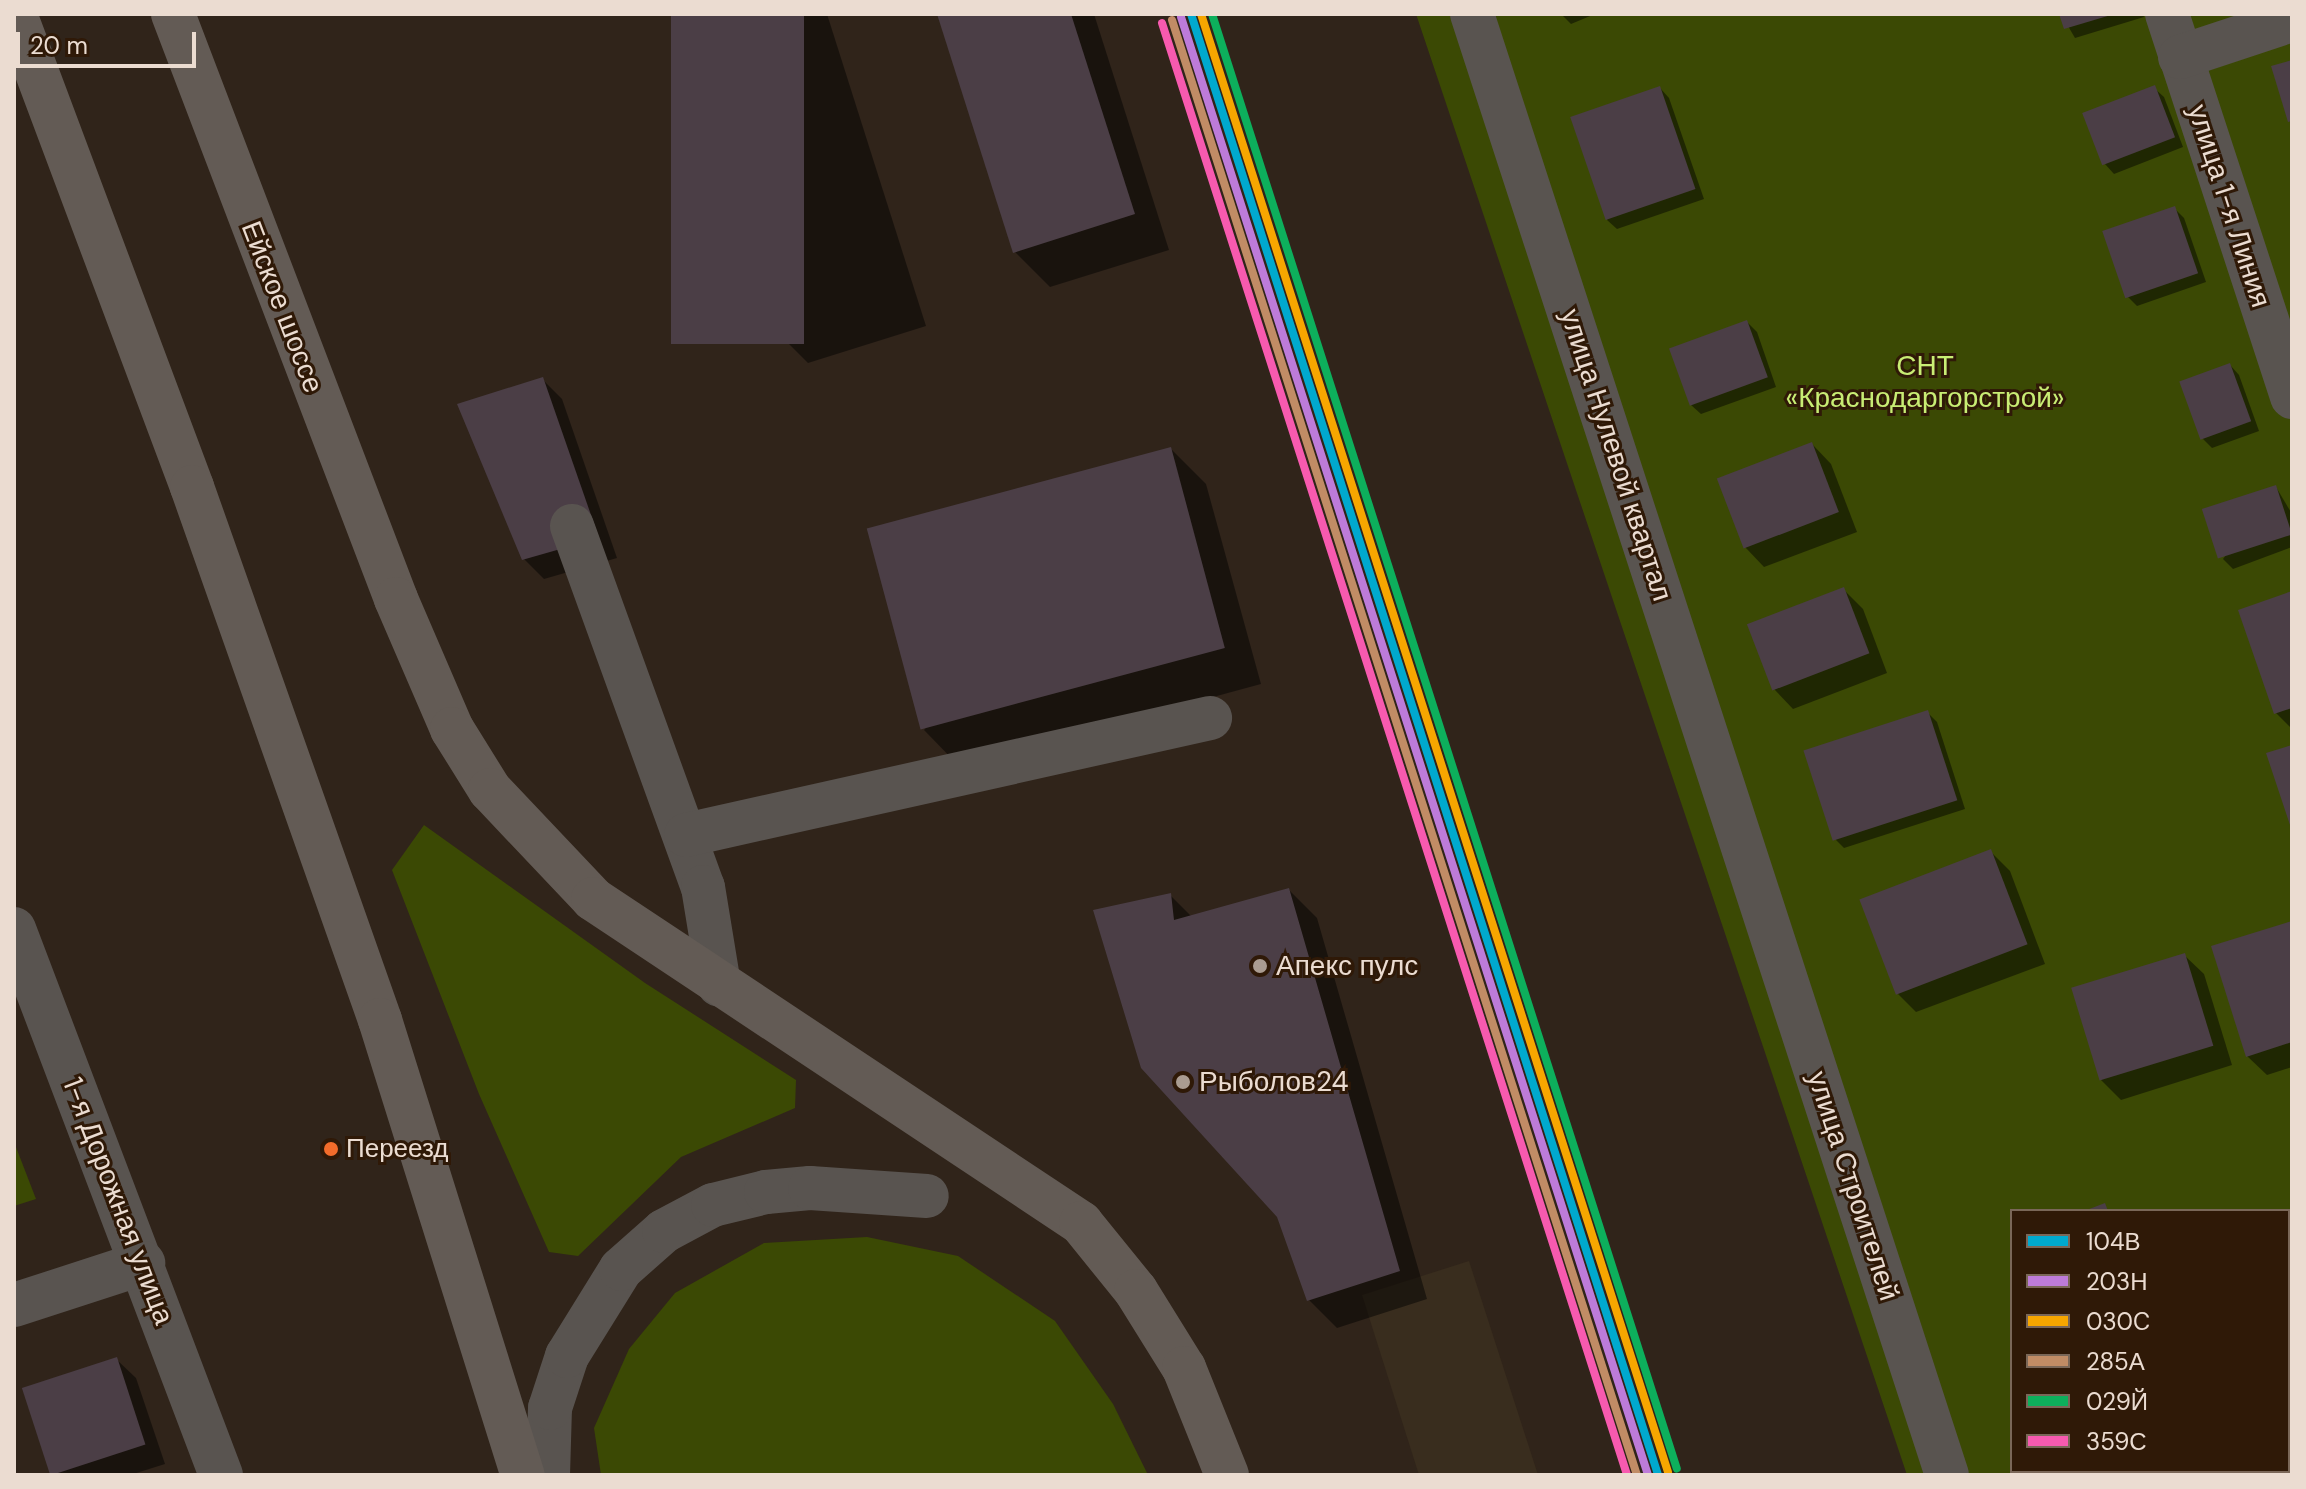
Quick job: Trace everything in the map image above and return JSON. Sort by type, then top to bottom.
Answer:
[{"type":"main road","points":[[15,14],[380,1020],[523,1475]]},
{"type":"main road","name":"Ейское шоссе","points":[[173,14],[396,599],[452,729],[490,790],[593,899],[1081,1223],[1136,1291],[1184,1368],[1227,1475]]},
{"type":"street","name":"улица Нулевой квартал","points":[[1472,14],[1759,897]]},
{"type":"street","name":"улица 1-я Линия","points":[[2167,14],[2292,397]]},
{"type":"street","points":[[2180,57],[2292,20]]},
{"type":"street","points":[[572,526],[703,887],[719,985]]},
{"type":"street","points":[[686,835],[1210,718]]},
{"type":"street","name":"улица Строителей","points":[[1759,897],[1947,1475]]},
{"type":"street","name":"1-я Дорожная улица","points":[[14,929],[221,1475]]},
{"type":"street","points":[[548,1475],[550,1408],[567,1356],[621,1269],[664,1231],[713,1205],[766,1192],[810,1188],[927,1196]]},
{"type":"street","points":[[14,1305],[143,1263]]},
{"type":"shaded area","points":[[1469,1261],[1538,1475],[1419,1475],[1362,1295]]},
{"type":"green space","name":"СНТ «Краснодаргорстрой»","points":[[1416,14],[2292,14],[2292,1475],[1907,1475]]},
{"type":"green space","points":[[424,825],[645,983],[796,1080],[795,1108],[681,1157],[578,1256],[549,1252],[479,1094],[392,870]]},
{"type":"green space","points":[[14,1142],[36,1199],[14,1206]]},
{"type":"green space","points":[[867,1237],[958,1256],[1055,1321],[1113,1404],[1148,1475],[601,1475],[594,1428],[629,1349],[675,1293],[764,1243]]},
{"type":"building","points":[[671,14],[804,14],[804,344],[671,344]]},
{"type":"building","points":[[937,14],[1071,14],[1135,214],[1013,253]]},
{"type":"building","points":[[2059,14],[2111,14],[2111,15],[2064,29]]},
{"type":"building","points":[[2292,60],[2292,121],[2288,122],[2271,66]]},
{"type":"building","points":[[2155,85],[2175,137],[2102,165],[2082,113]]},
{"type":"building","points":[[1660,86],[1695,189],[1606,220],[1570,117]]},
{"type":"building","points":[[2175,206],[2198,273],[2125,298],[2102,231]]},
{"type":"building","points":[[1747,320],[1768,377],[1690,406],[1669,348]]},
{"type":"building","points":[[2230,363],[2251,421],[2200,440],[2179,381]]},
{"type":"building","points":[[543,377],[599,538],[522,560],[457,404]]},
{"type":"building","points":[[1812,442],[1839,512],[1744,549],[1717,479]]},
{"type":"building","points":[[1171,447],[1225,648],[921,729],[867,529]]},
{"type":"building","points":[[2276,485],[2292,534],[2218,559],[2202,509]]},
{"type":"building","points":[[1844,587],[1869,653],[1772,691],[1747,624]]},
{"type":"building","points":[[2292,591],[2292,708],[2274,714],[2238,610]]},
{"type":"building","points":[[1928,710],[1957,800],[1833,841],[1803,750]]},
{"type":"building","points":[[2292,745],[2292,828],[2291,828],[2266,753]]},
{"type":"building","points":[[1991,849],[2028,944],[1896,995],[1859,900]]},
{"type":"building","points":[[1289,888],[1400,1271],[1307,1301],[1277,1217],[1141,1068],[1093,910],[1171,893],[1174,920]]},
{"type":"building","points":[[2292,921],[2292,1042],[2246,1057],[2211,946]]},
{"type":"building","points":[[2185,953],[2213,1046],[2100,1081],[2071,988]]},
{"type":"building","points":[[2105,1203],[2107,1209],[2089,1209]]},
{"type":"building","points":[[117,1357],[145,1444],[50,1475],[22,1388]]},
{"type":"transit line","name":"104В","points":[[1191,14],[1658,1475]]},
{"type":"transit line","name":"030C","points":[[1201,14],[1668,1472]]},
{"type":"transit line","name":"029Й","points":[[1212,14],[1677,1469]]},
{"type":"transit line","name":"203Н","points":[[1181,17],[1648,1475]]},
{"type":"transit line","name":"285А","points":[[1172,20],[1637,1475]]},
{"type":"transit line","name":"359С","points":[[1162,23],[1627,1475]]},
{"type":"place","name":"Апекс пулс","points":[[1260,966]]},
{"type":"place","name":"Рыболов24","points":[[1183,1082]]},
{"type":"place","name":"Переезд","points":[[331,1149]]}]
